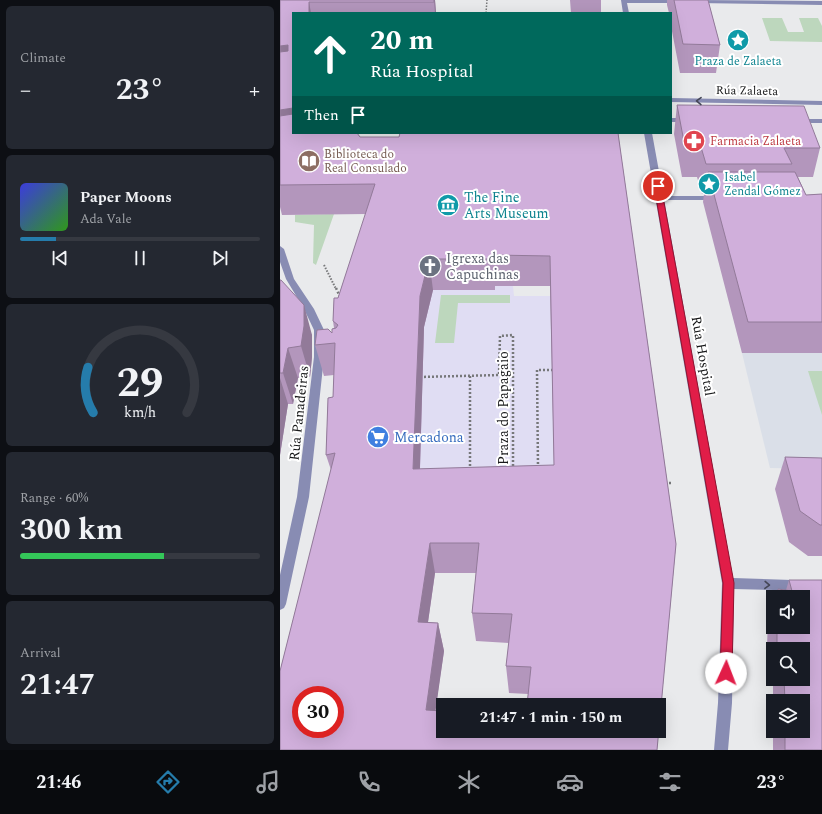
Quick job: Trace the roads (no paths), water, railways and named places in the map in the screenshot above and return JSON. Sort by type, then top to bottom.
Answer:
[{"type":"street","points":[[626,12],[624,0],[684,1]]},
{"type":"street","points":[[691,1],[822,3]]},
{"type":"street","name":"Rúa Zalaeta","points":[[672,100],[822,103]]},
{"type":"street","points":[[672,120],[696,120]]},
{"type":"street","points":[[790,121],[822,121]]},
{"type":"street","name":"Rúa Hospital","points":[[648,134],[728,583],[725,703],[721,750]]},
{"type":"street","points":[[660,198],[724,198]]},
{"type":"street","name":"Rúa Panadeiras","points":[[280,249],[290,279]]},
{"type":"street","name":"Rúa Panadeiras","points":[[280,270],[290,279],[310,309],[319,330],[319,357],[303,497],[280,604]]},
{"type":"street","points":[[728,583],[822,586]]},
{"type":"place","name":"Praza de Zalaeta","points":[[738,40]]},
{"type":"place","name":"Farmacia Zalaeta","points":[[694,141]]},
{"type":"place","name":"Biblioteca do Real Consulado","points":[[309,161]]},
{"type":"place","name":"Isabel Zendal Gómez","points":[[709,184]]},
{"type":"place","name":"The Fine Arts Museum","points":[[448,205]]},
{"type":"place","name":"Igrexa das Capuchinas","points":[[430,266]]},
{"type":"place","name":"Mercadona","points":[[378,437]]}]
